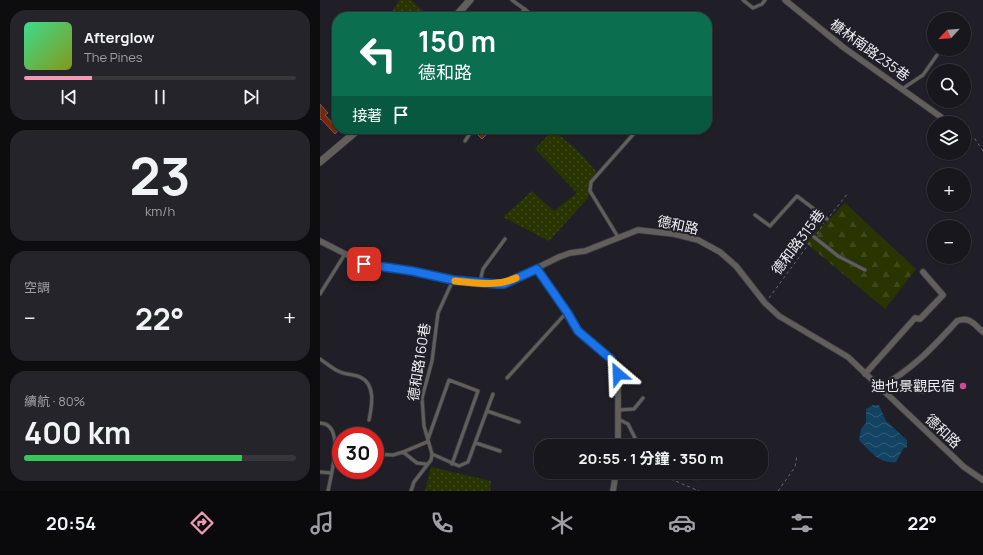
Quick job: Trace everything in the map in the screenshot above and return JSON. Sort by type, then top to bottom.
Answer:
[{"type":"street","points":[[459,12],[470,0]]},
{"type":"street","name":"槺林南路235巷","points":[[785,0],[844,47],[940,116]]},
{"type":"street","points":[[320,162],[353,134]]},
{"type":"street","name":"德和路","points":[[320,241],[364,264],[412,271],[453,280],[504,284],[559,257],[570,253],[585,251],[638,230],[674,234],[698,240],[720,252],[736,266],[765,303],[779,316],[848,357],[881,390],[964,467],[983,480]]},
{"type":"street","points":[[537,269],[567,312],[578,331],[607,354],[614,364],[618,380],[618,439]]},
{"type":"street","points":[[865,374],[915,318],[920,319],[943,295],[922,272]]},
{"type":"street","points":[[881,390],[922,360],[957,321],[964,318],[970,320],[983,332]]},
{"type":"street","points":[[613,491],[615,479]]},
{"type":"lane","points":[[512,0],[529,12]]},
{"type":"lane","points":[[743,0],[753,8],[762,4],[765,0]]},
{"type":"lane","points":[[902,89],[923,75],[936,56]]},
{"type":"lane","points":[[465,141],[470,134]]},
{"type":"lane","points":[[618,237],[590,190],[591,182],[634,134]]},
{"type":"lane","points":[[755,215],[770,226],[797,196],[827,219]]},
{"type":"lane","points":[[814,237],[838,256],[865,270]]},
{"type":"lane","points":[[479,283],[483,268],[505,239]]},
{"type":"lane","points":[[320,294],[344,254]]},
{"type":"lane","name":"德和路160巷","points":[[432,454],[427,442],[424,426],[423,391],[432,360],[438,313],[453,280]]},
{"type":"lane","points":[[507,378],[567,312]]},
{"type":"lane","points":[[320,359],[339,372],[361,378],[370,388],[373,400],[369,420]]},
{"type":"lane","points":[[384,454],[393,455],[427,442],[449,380],[478,391],[452,464]]},
{"type":"lane","points":[[881,390],[893,388],[924,392]]},
{"type":"lane","points":[[411,491],[414,482],[426,464],[431,460],[432,454],[459,466],[468,462],[493,394]]},
{"type":"lane","points":[[618,410],[634,408],[643,398]]},
{"type":"lane","points":[[487,412],[519,422]]},
{"type":"lane","points":[[618,419],[628,424],[636,439]]},
{"type":"lane","points":[[320,423],[325,423],[332,429]]},
{"type":"lane","points":[[476,443],[500,451]]},
{"type":"lane","points":[[403,452],[416,463],[426,464]]},
{"type":"lane","points":[[328,491],[332,467]]},
{"type":"lane","points":[[320,472],[331,473]]},
{"type":"path","points":[[971,136],[976,139],[983,151]]},
{"type":"path","name":"德和路315巷","points":[[765,303],[848,193]]},
{"type":"path","points":[[778,491],[794,467],[797,455]]},
{"type":"path","points":[[673,479],[699,491]]},
{"type":"green space","points":[[399,0],[411,0],[423,11],[422,12],[392,12]]},
{"type":"green space","points":[[549,134],[558,134],[576,149],[596,171],[588,198],[549,241],[503,217],[532,191],[554,211],[577,193],[535,149]]},
{"type":"green space","points":[[845,203],[916,269],[885,309],[806,243]]},
{"type":"green space","points":[[431,467],[491,481],[490,491],[425,491]]},
{"type":"water","points":[[873,405],[879,405],[886,421],[907,440],[907,447],[903,449],[896,462],[880,459],[859,440],[861,429],[866,423],[866,409]]},
{"type":"building","points":[[320,104],[328,113],[325,115],[332,122],[332,131],[321,119],[320,120]]},
{"type":"building","points":[[477,134],[487,134],[482,139]]},
{"type":"slow traffic","points":[[455,281],[504,284],[516,278]]},
{"type":"place","name":"迪也景觀民宿","points":[[963,386]]},
{"type":"route","points":[[364,264],[412,271],[453,280],[497,284],[504,284],[537,269],[567,312],[578,331],[607,354],[614,364],[618,374]]}]
